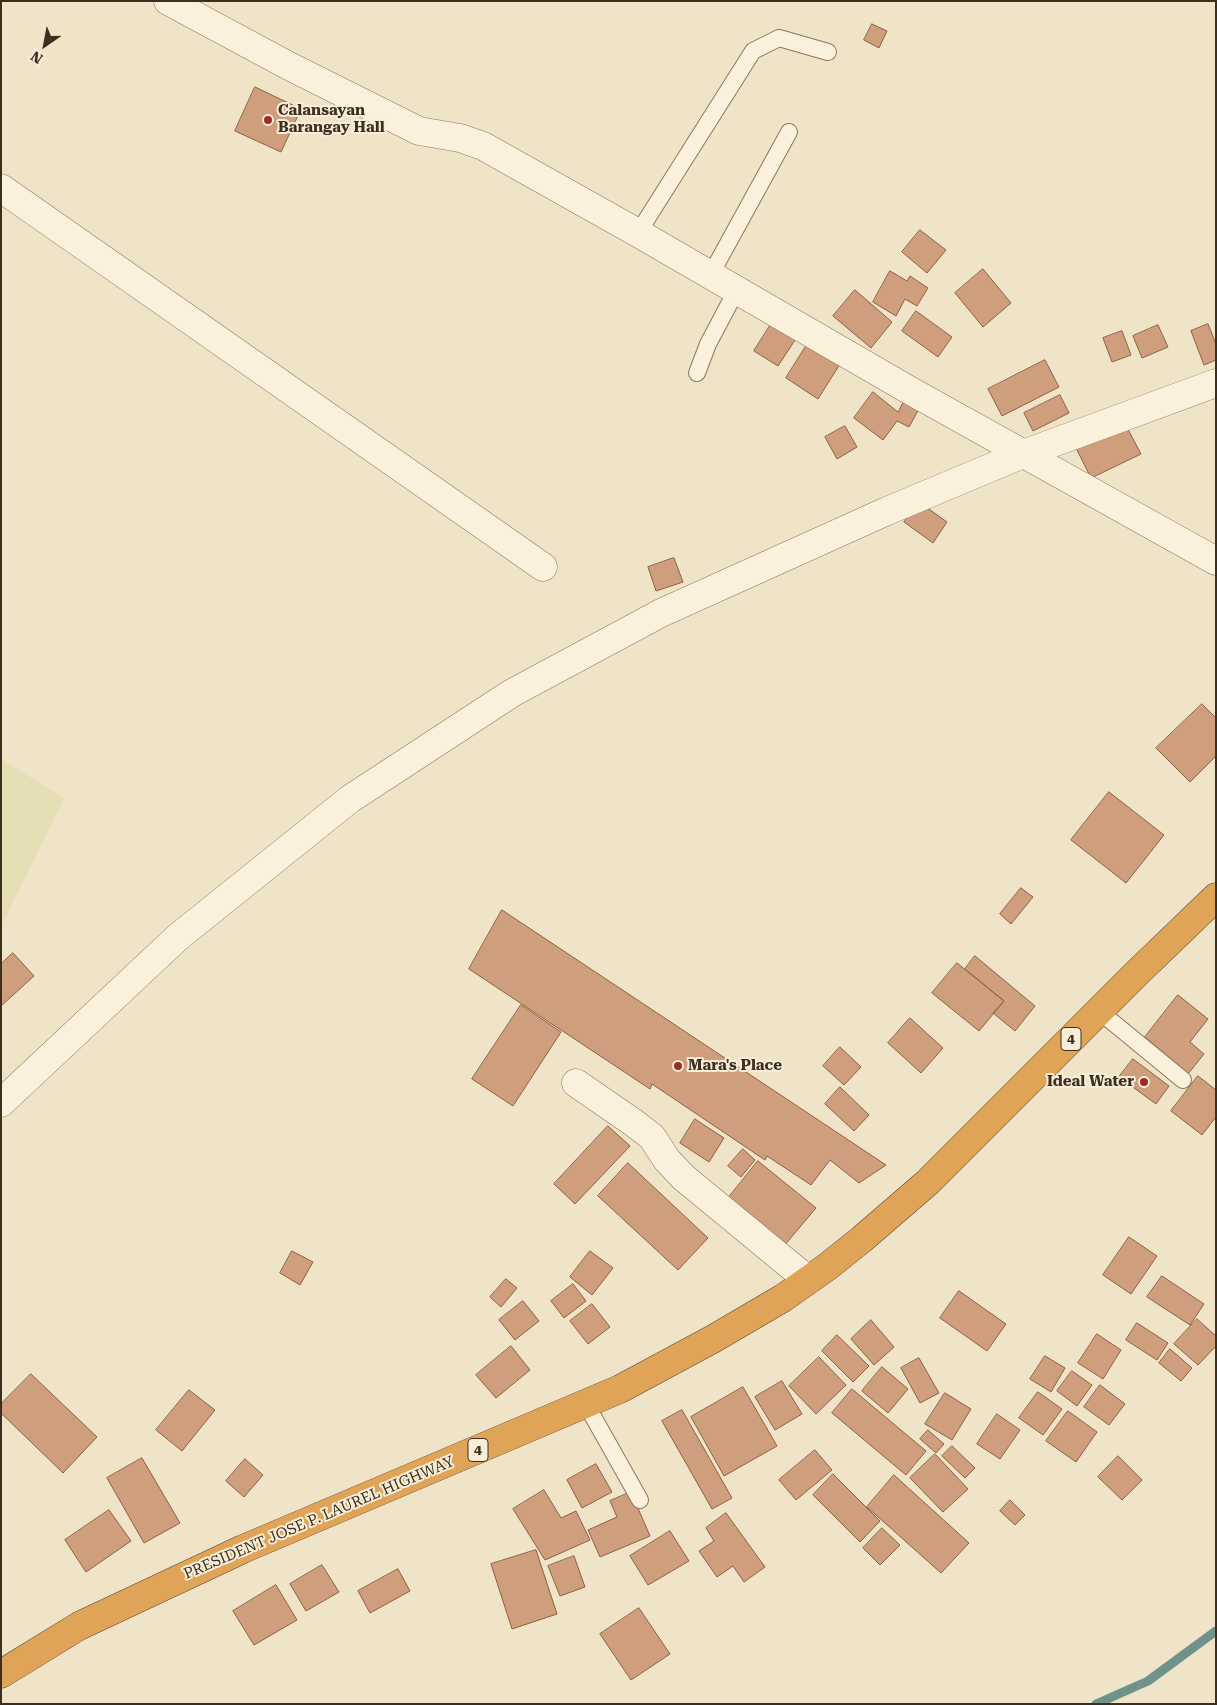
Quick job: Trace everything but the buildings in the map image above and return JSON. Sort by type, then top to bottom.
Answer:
[{"type":"highway","name":"PRESIDENT JOSE P. LAUREL HIGHWAY","points":[[1,1674],[79,1626],[243,1549],[620,1389],[714,1339],[783,1298],[862,1239],[928,1182],[1216,897]]},
{"type":"street","points":[[168,1],[289,66],[419,131],[460,138],[483,146],[1024,454],[1216,560]]},
{"type":"street","points":[[1,188],[543,567]]},
{"type":"street","points":[[1,1103],[178,937],[350,799],[512,693],[660,613],[887,512],[1024,454],[1216,383]]},
{"type":"street","points":[[576,1083],[652,1137],[667,1160],[684,1177],[808,1280]]},
{"type":"lane","points":[[638,233],[753,51],[780,38],[828,52]]},
{"type":"lane","points":[[710,276],[789,132]]},
{"type":"lane","points":[[697,373],[708,344],[736,290]]},
{"type":"lane","points":[[1099,1011],[1183,1080]]},
{"type":"lane","points":[[586,1404],[640,1500]]},
{"type":"shaded area","points":[[1,759],[64,798],[1,927]]},
{"type":"waterway","points":[[1096,1704],[1148,1681],[1216,1631]]},
{"type":"place","name":"Calansayan Barangay Hall","points":[[268,120]]},
{"type":"place","name":"Mara's Place","points":[[678,1066]]},
{"type":"place","name":"Ideal Water","points":[[1144,1082]]}]
